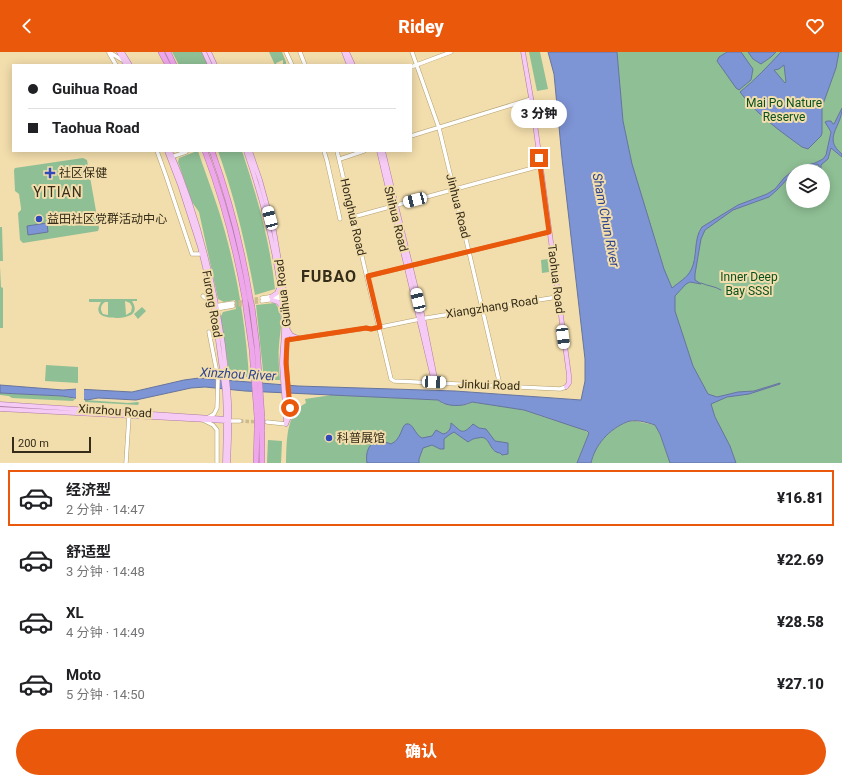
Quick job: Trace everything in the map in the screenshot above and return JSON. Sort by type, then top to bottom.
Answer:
[{"type":"highway","points":[[161,52],[167,64]]},
{"type":"highway","points":[[168,52],[174,64]]},
{"type":"highway","points":[[205,152],[214,175],[249,307],[257,373],[259,417],[256,463]]},
{"type":"highway","points":[[212,152],[236,232],[247,298]]},
{"type":"highway","points":[[259,429],[262,463]]},
{"type":"main road","points":[[119,52],[125,63]]},
{"type":"main road","points":[[122,52],[129,64]]},
{"type":"main road","points":[[204,52],[210,64]]},
{"type":"main road","points":[[209,52],[215,64]]},
{"type":"main road","points":[[344,52],[349,64]]},
{"type":"main road","points":[[347,52],[353,64]]},
{"type":"main road","name":"Taohua Road","points":[[523,52],[531,99],[569,381],[566,387]]},
{"type":"main road","name":"Furong Road","points":[[168,152],[185,187],[203,244],[216,307],[227,392],[226,463]]},
{"type":"main road","name":"Furong Road","points":[[170,152],[202,254],[216,307]]},
{"type":"main road","name":"Guihua Road","points":[[246,152],[270,232],[283,296],[287,405],[286,424]]},
{"type":"main road","name":"Guihua Road","points":[[250,152],[260,180],[274,231],[288,329],[285,340]]},
{"type":"main road","name":"Shihua Road","points":[[379,152],[409,266],[435,378],[434,382]]},
{"type":"main road","name":"Shihua Road","points":[[383,152],[394,206]]},
{"type":"main road","points":[[280,286],[277,293],[271,298],[278,302],[283,309]]},
{"type":"main road","points":[[288,329],[291,335],[298,338]]},
{"type":"main road","name":"Xinzhou Road","points":[[0,404],[209,417],[227,420]]},
{"type":"main road","name":"Xinzhou Road","points":[[0,409],[202,420],[227,420]]},
{"type":"street","points":[[109,52],[125,63]]},
{"type":"street","points":[[109,52],[115,64]]},
{"type":"street","points":[[286,52],[292,64]]},
{"type":"street","points":[[300,52],[305,64]]},
{"type":"street","name":"Jinhua Road","points":[[412,52],[439,128],[470,252],[500,385]]},
{"type":"street","points":[[412,67],[451,52]]},
{"type":"street","points":[[412,136],[531,99]]},
{"type":"street","points":[[157,152],[192,254],[202,254]]},
{"type":"street","points":[[171,157],[186,152]]},
{"type":"street","points":[[324,152],[340,219]]},
{"type":"street","name":"Honghua Road","points":[[337,152],[380,327],[390,377]]},
{"type":"street","points":[[340,159],[361,152]]},
{"type":"street","points":[[354,217],[540,166]]},
{"type":"street","points":[[368,276],[549,232]]},
{"type":"street","points":[[203,296],[216,307],[233,305]]},
{"type":"street","points":[[262,300],[283,296]]},
{"type":"street","name":"Xiangzhang Road","points":[[285,340],[376,326],[380,327],[421,318],[557,297]]},
{"type":"street","points":[[209,332],[218,378],[217,410],[209,417]]},
{"type":"street","name":"Jinkui Road","points":[[390,377],[394,381],[560,389],[566,387]]},
{"type":"street","points":[[126,463],[129,416]]},
{"type":"street","points":[[202,420],[213,425],[217,430],[217,463]]},
{"type":"street","name":"Xinzhou Road","points":[[227,420],[240,421]]},
{"type":"street","points":[[267,422],[286,424]]},
{"type":"green space","points":[[172,52],[202,52],[208,64],[178,64]]},
{"type":"green space","points":[[269,52],[282,52],[286,64],[283,64],[283,60],[275,64]]},
{"type":"green space","points":[[529,52],[540,52],[548,89],[537,91]]},
{"type":"green space","name":"Inner Deep Bay SSSI","points":[[587,52],[842,52],[842,463],[714,463]]},
{"type":"green space","points":[[198,152],[219,212],[238,286],[244,322],[249,377],[230,377],[220,318],[223,312],[236,309],[235,300],[224,302],[218,299],[199,212],[192,202],[178,162],[179,158]]},
{"type":"green space","points":[[218,152],[242,152],[262,219],[270,254],[275,289],[255,295],[240,222]]},
{"type":"green space","points":[[83,158],[87,160],[99,228],[98,231],[23,243],[20,240],[18,213],[21,208],[19,194],[15,191],[15,168]]},
{"type":"green space","points":[[0,227],[2,227],[3,261],[0,261]]},
{"type":"green space","points":[[548,259],[549,272],[542,273],[541,260]]},
{"type":"green space","points":[[0,267],[1,287],[3,288],[3,328],[0,328]]},
{"type":"green space","points":[[89,299],[137,299],[137,301],[132,301],[135,309],[132,314],[126,317],[118,318],[102,316],[98,311],[101,302],[89,302]],"holes":[[[125,301],[130,303],[132,307],[131,312],[126,315]],[[105,302],[108,302],[108,315],[103,314],[101,311],[101,306]]]},
{"type":"green space","points":[[275,303],[281,318],[279,345],[280,380],[264,380],[256,305]]},
{"type":"green space","points":[[142,307],[146,311],[138,319],[134,314]]},
{"type":"green space","points":[[46,365],[78,367],[78,383],[45,381]]},
{"type":"green space","points":[[0,393],[62,396],[75,399],[73,401],[12,398],[9,396],[0,395]]},
{"type":"green space","points":[[332,395],[438,400],[443,404],[466,405],[472,402],[499,405],[524,410],[580,428],[589,433],[577,463],[286,463],[288,429],[294,414],[306,403],[305,399]]},
{"type":"green space","points":[[85,400],[139,403],[138,405],[85,402]]},
{"type":"green space","points":[[635,421],[655,425],[660,434],[670,463],[591,463],[597,448],[607,435],[620,425]]},
{"type":"green space","points":[[268,440],[282,441],[281,463],[267,463]]},
{"type":"water","name":"Sham Chun River","points":[[548,52],[617,52],[623,121],[632,164],[664,269],[672,288],[685,278],[691,270],[697,237],[702,227],[738,205],[767,194],[775,189],[786,176],[786,180],[769,197],[733,210],[705,230],[701,239],[695,274],[695,280],[701,284],[690,282],[686,284],[675,296],[675,311],[693,366],[708,394],[717,397],[738,392],[754,391],[780,383],[749,394],[727,397],[711,404],[715,417],[730,446],[736,463],[670,463],[660,434],[655,425],[633,421],[620,425],[604,438],[599,444],[591,463],[577,463],[589,433],[587,431],[524,410],[472,402],[455,406],[445,404],[438,400],[245,391],[205,387],[191,388],[136,400],[98,398],[87,400],[62,396],[0,393],[0,385],[63,390],[77,389],[132,392],[199,378],[298,386],[455,391],[581,400],[585,381],[585,359],[554,74]]},
{"type":"water","points":[[727,52],[741,52],[753,69],[751,80],[739,90],[717,61],[719,57]]},
{"type":"water","points":[[748,52],[776,52],[761,64],[753,59]]},
{"type":"water","points":[[781,52],[839,52],[836,68],[822,107],[822,133],[821,136],[808,149],[802,147],[769,122],[753,108],[740,92]],"holes":[[[784,65],[785,83],[774,70],[779,69]]]},
{"type":"water","points":[[842,108],[833,137],[836,148],[842,154],[842,157],[831,148],[828,159],[822,164],[811,164],[823,159],[826,155],[831,132],[825,122],[831,121],[834,124]]},
{"type":"water","points":[[47,223],[48,232],[28,235],[27,226]]},
{"type":"water","points":[[451,423],[461,431],[466,430],[473,424],[479,428],[486,429],[495,441],[508,443],[508,454],[502,455],[496,452],[493,450],[488,441],[482,437],[475,438],[468,442],[454,432],[444,439],[444,449],[440,449],[432,445],[423,448],[419,463],[367,463],[367,451],[373,443],[380,440],[391,444],[395,442],[406,424],[410,425],[422,438],[432,436],[436,430],[443,434],[447,433]]},
{"type":"pier","points":[[76,388],[84,388],[84,400],[76,400]]},
{"type":"waterway","points":[[701,283],[721,290]]},
{"type":"tunnel","points":[[233,303],[262,298]]},
{"type":"tunnel","points":[[233,306],[262,301]]},
{"type":"tunnel","points":[[240,421],[259,422]]},
{"type":"place","name":"社区保健","points":[[50,173]]},
{"type":"place","name":"益田社区党群活动中心","points":[[39,219]]},
{"type":"place","name":"科普展馆","points":[[329,438]]},
{"type":"district","name":"YITIAN","points":[[58,192]]},
{"type":"district","name":"FUBAO","points":[[329,276]]},
{"type":"route","points":[[290,408],[286,363],[287,340],[380,327],[368,276],[549,232],[539,158]]},
{"type":"park label","name":"Mai Po Nature Reserve","points":[[784,110]]},
{"type":"water label","name":"Xinzhou River","points":[[238,374]]}]
